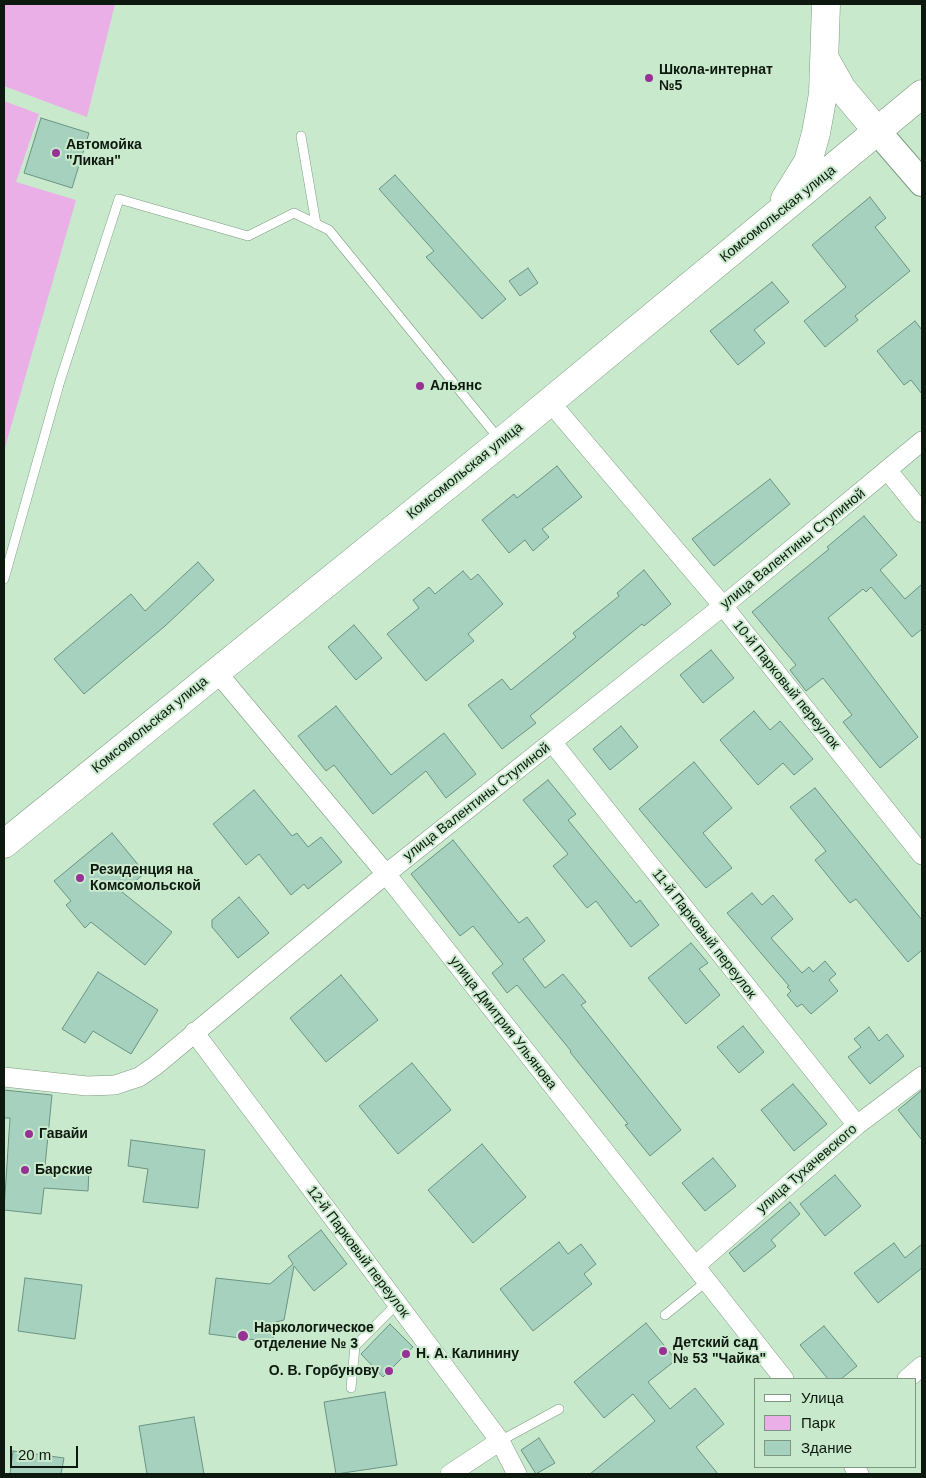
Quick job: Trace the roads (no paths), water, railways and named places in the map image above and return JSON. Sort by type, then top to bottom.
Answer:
[{"type":"main road","points":[[755,232],[790,193],[808,162],[816,133],[823,94],[826,4]]},
{"type":"main road","points":[[825,60],[842,90],[878,132]]},
{"type":"main road","name":"Комсомольская улица","points":[[4,844],[550,402],[922,94]]},
{"type":"street","points":[[878,132],[922,183]]},
{"type":"street","name":"10-й Парковый переулок","points":[[550,402],[723,606],[922,855]]},
{"type":"street","name":"улица Валентины Ступиной","points":[[4,1077],[87,1086],[115,1084],[138,1077],[155,1066],[386,874],[723,606],[922,442]]},
{"type":"street","points":[[888,471],[922,513]]},
{"type":"street","name":"улица Дмитрия Ульянова","points":[[216,671],[386,874],[783,1378]]},
{"type":"street","name":"11-й Парковый переулок","points":[[552,742],[857,1126]]},
{"type":"street","name":"12-й Парковый переулок","points":[[194,1032],[500,1440],[518,1474]]},
{"type":"street","name":"улица Тухачевского","points":[[694,1266],[857,1126],[922,1076]]},
{"type":"street","points":[[908,1378],[922,1366]]},
{"type":"street","points":[[450,1474],[500,1440]]},
{"type":"lane","points":[[301,136],[316,224]]},
{"type":"lane","points":[[4,578],[60,381],[119,199],[248,236],[294,213],[329,230],[501,442]]},
{"type":"lane","points":[[665,1316],[707,1281]]},
{"type":"lane","points":[[351,1388],[355,1346],[397,1304]]},
{"type":"lane","points":[[500,1440],[559,1409]]},
{"type":"place","name":"Школа-интернат №5","points":[[649,78]]},
{"type":"place","name":"Автомойка \"Ликан\"","points":[[56,153]]},
{"type":"place","name":"Альянс","points":[[420,386]]},
{"type":"place","name":"Резиденция на Комсомольской","points":[[80,878]]},
{"type":"place","name":"Гавайи","points":[[29,1134]]},
{"type":"place","name":"Барские","points":[[25,1170]]},
{"type":"place","name":"Наркологическое отделение № 3","points":[[243,1336]]},
{"type":"place","name":"Детский сад № 53 \"Чайка\"","points":[[663,1351]]},
{"type":"place","name":"Н. А. Калинину","points":[[406,1354]]},
{"type":"place","name":"О. В. Горбунову","points":[[389,1371]]}]
